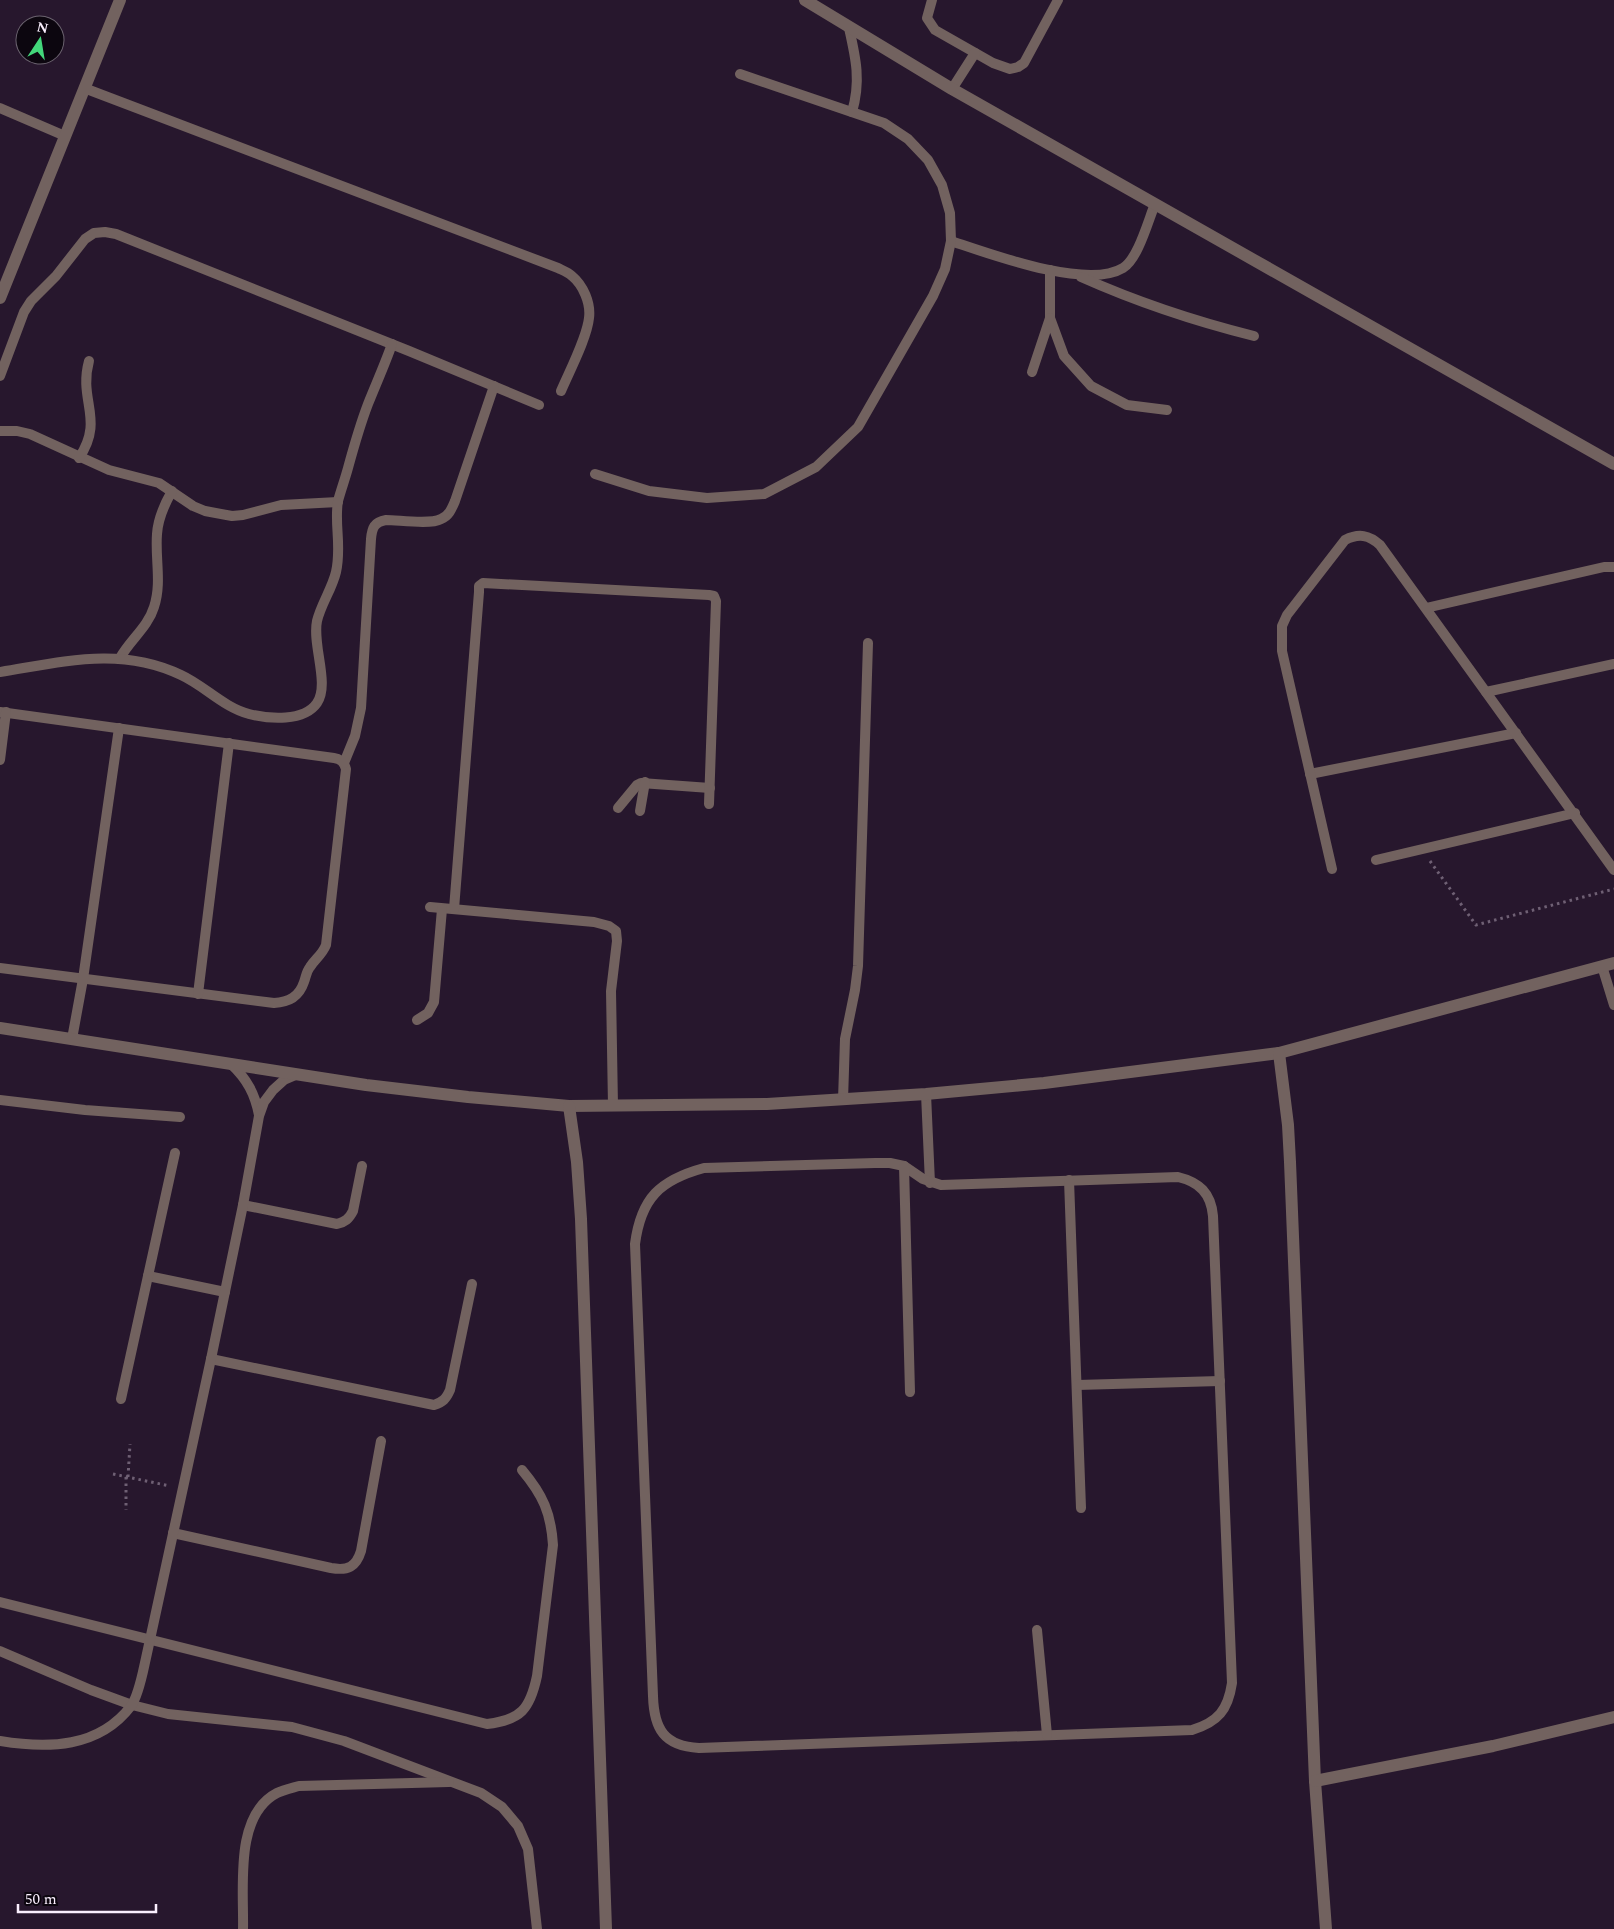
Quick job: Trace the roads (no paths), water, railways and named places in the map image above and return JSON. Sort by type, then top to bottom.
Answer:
[{"type":"street","points":[[0,298],[120,0]]},
{"type":"street","points":[[805,0],[952,89],[1614,464]]},
{"type":"street","points":[[0,1028],[440,1094],[569,1106],[738,1104],[843,1100],[1044,1083],[1278,1053],[1608,965]]},
{"type":"street","points":[[1278,1053],[1288,1125],[1315,1781],[1326,1929]]},
{"type":"street","points":[[569,1106],[577,1162],[581,1219],[606,1929]]},
{"type":"street","points":[[1315,1781],[1494,1746],[1614,1717]]},
{"type":"lane","points":[[932,0],[927,18],[935,30],[975,53],[1002,67],[1010,69],[1018,68],[1028,55],[1058,0]]},
{"type":"lane","points":[[849,28],[858,75],[857,94],[852,112]]},
{"type":"lane","points":[[952,89],[975,53]]},
{"type":"lane","points":[[595,474],[649,490],[707,498],[764,494],[816,468],[858,427],[933,296],[945,269],[951,242],[950,213],[942,185],[928,160],[908,139],[884,123],[740,74]]},
{"type":"lane","points":[[84,88],[549,264],[572,276],[582,288],[588,302],[589,317],[585,332],[561,391]]},
{"type":"lane","points":[[0,108],[65,136]]},
{"type":"lane","points":[[951,242],[1002,258],[1050,270],[1099,276],[1123,268],[1133,258],[1155,204]]},
{"type":"lane","points":[[0,376],[24,312],[31,301],[56,276],[85,239],[94,233],[105,232],[116,234],[392,344],[539,405]]},
{"type":"lane","points":[[1032,372],[1050,318],[1050,270]]},
{"type":"lane","points":[[1075,274],[1118,294],[1163,311],[1208,325],[1254,336]]},
{"type":"lane","points":[[1050,318],[1064,356],[1091,386],[1127,405],[1167,410]]},
{"type":"lane","points":[[0,672],[89,658],[120,658],[154,664],[171,670],[202,686],[224,703],[250,714],[284,717],[308,712],[317,702],[321,691],[316,638],[317,623],[321,608],[335,575],[338,561],[338,502],[361,424],[392,344]]},
{"type":"lane","points":[[79,458],[87,446],[91,432],[92,417],[85,382],[89,361]]},
{"type":"lane","points":[[0,968],[274,1003],[294,998],[301,991],[310,968],[322,955],[326,945],[346,775],[344,763],[355,736],[362,708],[371,539],[374,526],[379,521],[386,520],[434,522],[448,514],[455,501],[494,386]]},
{"type":"lane","points":[[0,431],[17,431],[30,434],[79,458],[109,470],[159,483],[193,506],[205,511],[232,516],[281,505],[338,502]]},
{"type":"lane","points":[[120,658],[130,642],[149,620],[154,608],[158,581],[158,522],[162,509],[172,491]]},
{"type":"lane","points":[[1332,869],[1282,651],[1282,626],[1294,605],[1346,540],[1354,536],[1364,535],[1380,545],[1575,813],[1614,870]]},
{"type":"lane","points":[[1426,608],[1604,567],[1614,567]]},
{"type":"lane","points":[[454,909],[479,586],[483,583],[690,593],[714,596],[716,601],[709,804]]},
{"type":"lane","points":[[843,1100],[845,1039],[858,966],[868,643]]},
{"type":"lane","points":[[1486,692],[1614,664]]},
{"type":"lane","points":[[0,760],[3,712],[334,758],[340,759],[344,763]]},
{"type":"lane","points":[[72,1039],[83,979],[119,728]]},
{"type":"lane","points":[[1310,774],[1516,732]]},
{"type":"lane","points":[[198,994],[230,743]]},
{"type":"lane","points":[[618,808],[637,785],[646,782],[710,788]]},
{"type":"lane","points":[[640,811],[646,782]]},
{"type":"lane","points":[[1376,860],[1575,813]]},
{"type":"lane","points":[[430,907],[594,922],[609,926],[616,931],[618,941],[611,991],[613,1106]]},
{"type":"lane","points":[[417,1020],[428,1013],[434,1002],[442,908]]},
{"type":"lane","points":[[1608,965],[1614,1005]]},
{"type":"lane","points":[[230,1063],[241,1073],[250,1087],[256,1101],[259,1116]]},
{"type":"lane","points":[[0,1741],[49,1746],[81,1742],[110,1728],[132,1705],[150,1639],[211,1359],[243,1205],[259,1116],[264,1102],[273,1090],[284,1080],[298,1074]]},
{"type":"lane","points":[[926,1094],[930,1183]]},
{"type":"lane","points":[[0,1100],[94,1111],[180,1117]]},
{"type":"lane","points":[[121,1399],[175,1153]]},
{"type":"lane","points":[[890,1163],[904,1166],[930,1183],[941,1185],[1178,1177],[1189,1179],[1199,1185],[1207,1194],[1212,1204],[1213,1216],[1232,1683],[1225,1709],[1211,1722],[1192,1730],[699,1748],[686,1747],[673,1742],[663,1734],[656,1722],[653,1702],[635,1244],[638,1222],[648,1202],[663,1185],[682,1174],[704,1168],[890,1163]]},
{"type":"lane","points":[[243,1205],[330,1223],[344,1222],[350,1218],[353,1211],[362,1166]]},
{"type":"lane","points":[[904,1166],[910,1392]]},
{"type":"lane","points":[[1069,1180],[1081,1508]]},
{"type":"lane","points":[[148,1276],[225,1292]]},
{"type":"lane","points":[[211,1359],[434,1405],[441,1403],[447,1398],[450,1390],[472,1284]]},
{"type":"lane","points":[[1077,1386],[1220,1381]]},
{"type":"lane","points":[[173,1533],[341,1570],[351,1568],[358,1561],[361,1551],[381,1441]]},
{"type":"lane","points":[[0,1602],[486,1724],[506,1722],[522,1711],[533,1695],[553,1546],[551,1524],[546,1504],[522,1470]]},
{"type":"lane","points":[[1037,1630],[1047,1735]]},
{"type":"lane","points":[[0,1651],[91,1690],[132,1705],[177,1715],[292,1727],[344,1741],[481,1793],[502,1807],[518,1826],[528,1849],[537,1929]]},
{"type":"lane","points":[[243,1929],[244,1852],[247,1829],[258,1808],[276,1793],[299,1786],[454,1782]]}]
